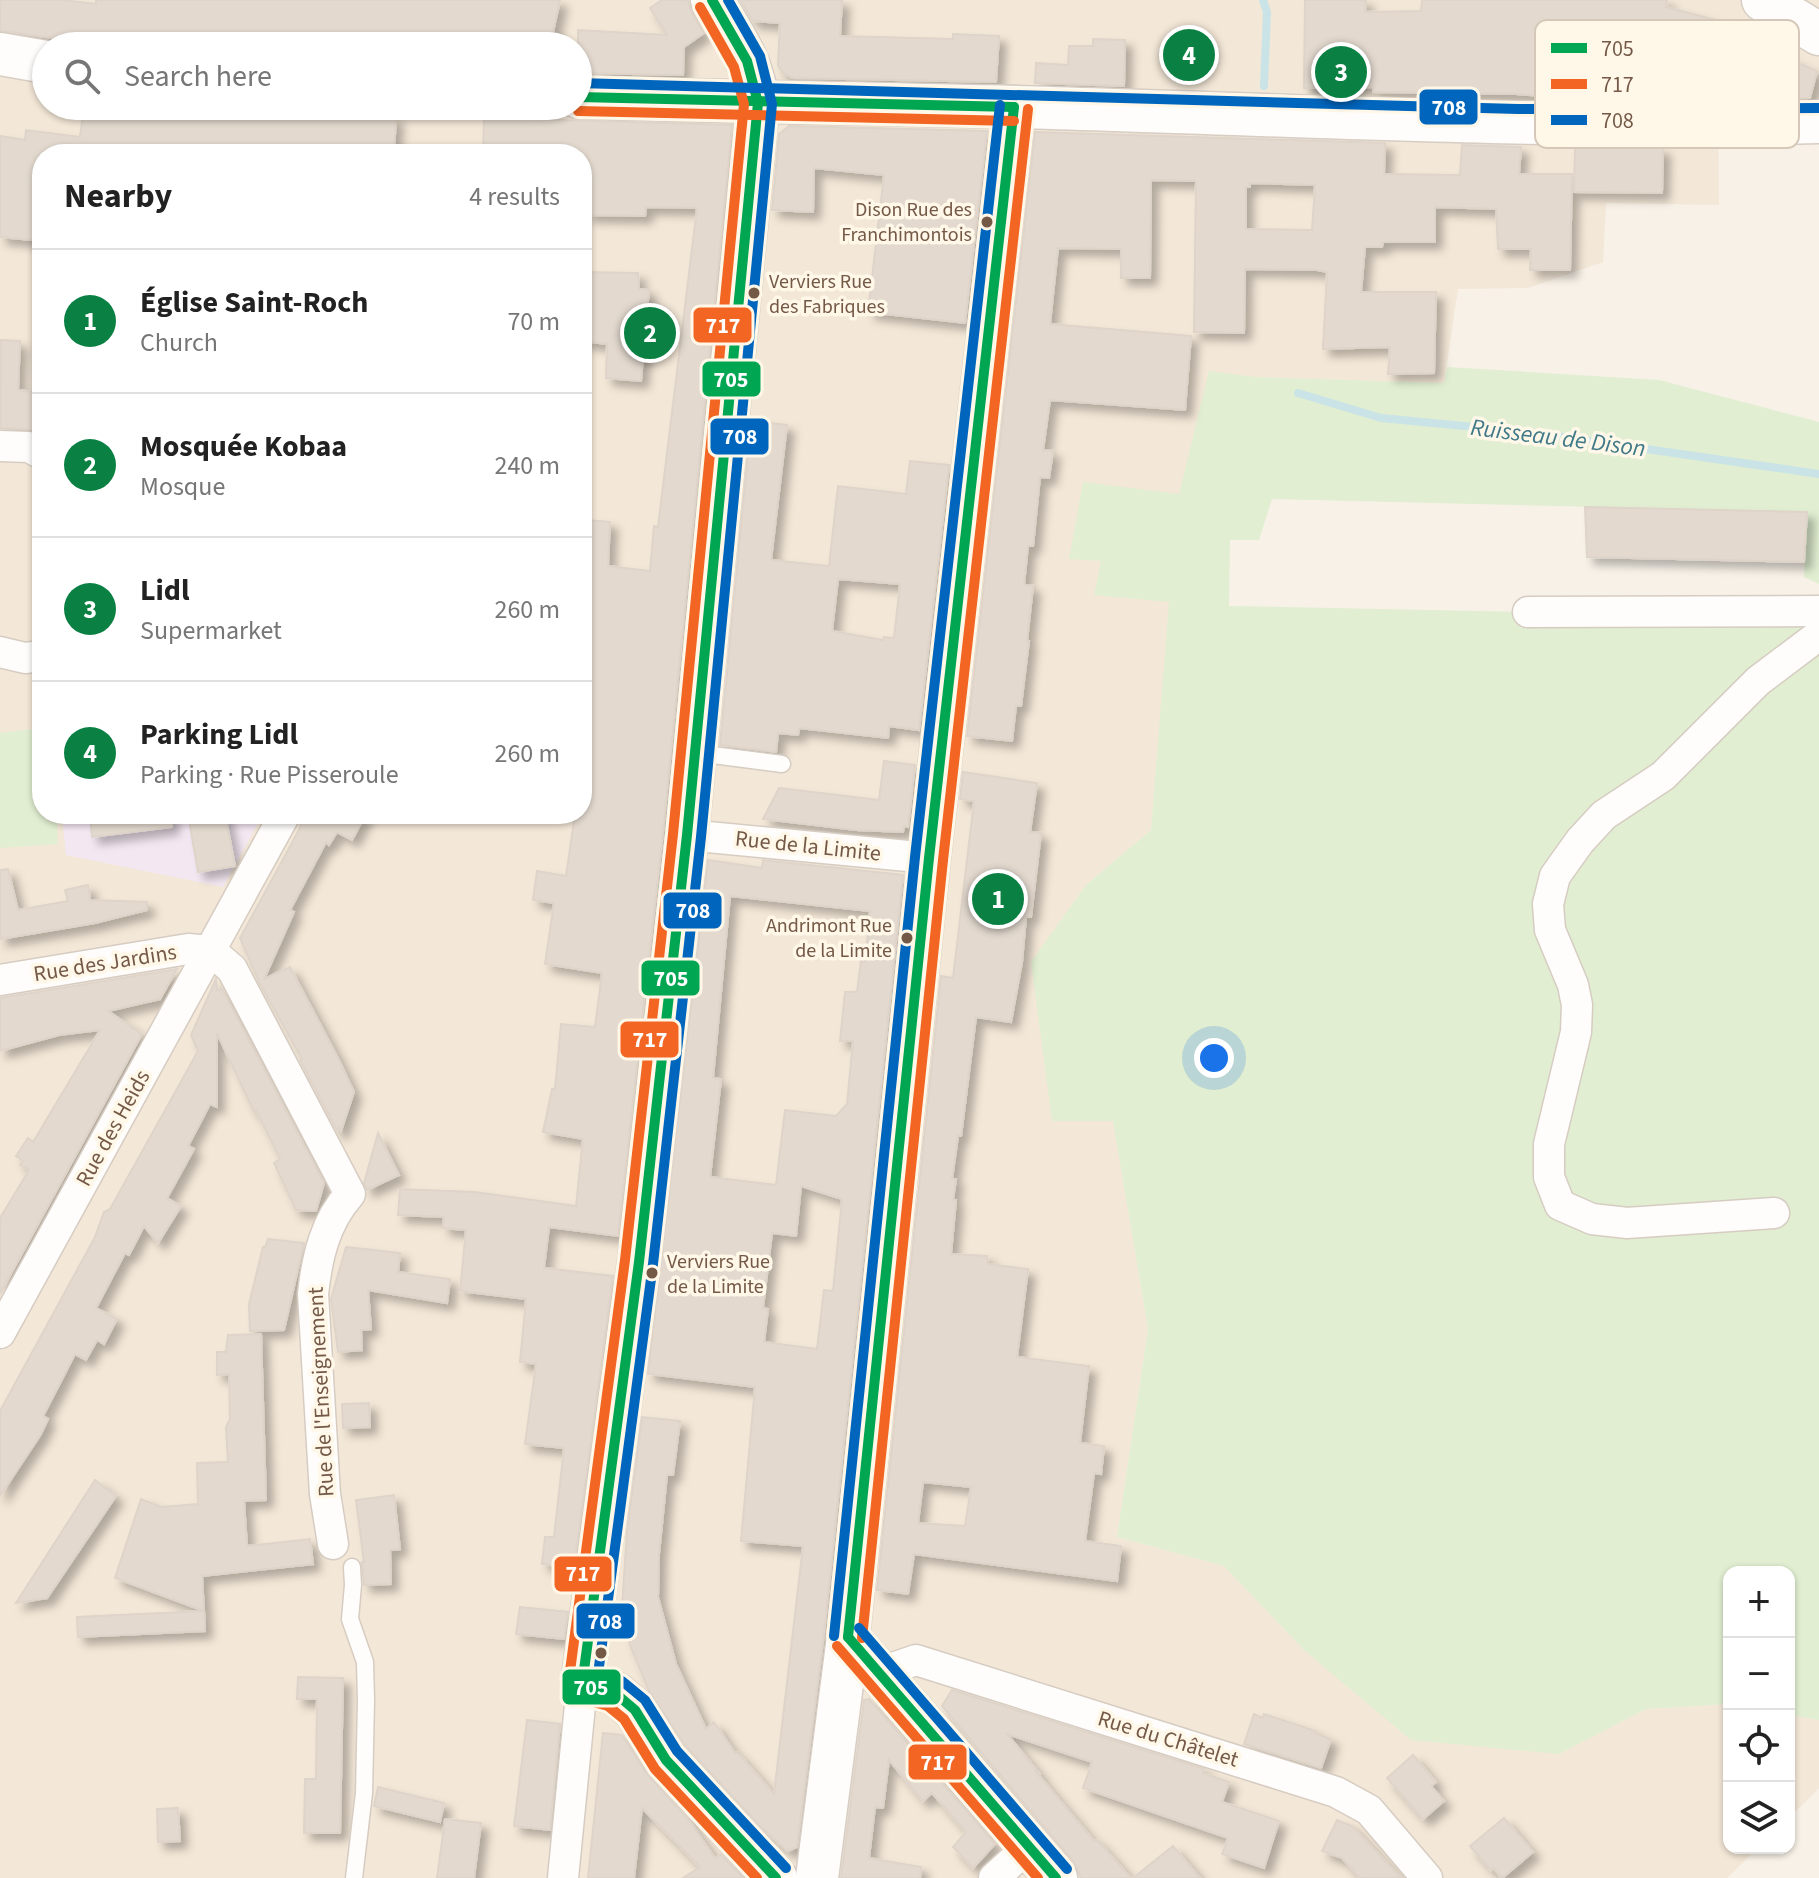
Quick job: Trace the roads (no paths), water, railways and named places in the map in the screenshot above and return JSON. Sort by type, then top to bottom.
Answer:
[{"type":"street","points":[[563,1878],[582,1685],[639,1262],[687,835],[758,103],[755,77],[744,52],[712,0]]},
{"type":"street","points":[[1763,0],[1796,20]]},
{"type":"street","points":[[1806,0],[1819,7]]},
{"type":"street","points":[[1799,22],[1819,34]]},
{"type":"street","points":[[0,54],[32,60]]},
{"type":"street","points":[[592,97],[1535,123]]},
{"type":"street","points":[[817,1878],[848,1637],[929,858],[1014,107]]},
{"type":"street","points":[[1799,122],[1819,122]]},
{"type":"street","points":[[1528,612],[1819,611]]},
{"type":"street","points":[[1774,1213],[1627,1223],[1592,1219],[1560,1205],[1549,1177],[1549,1144],[1576,1032],[1577,1005],[1573,985],[1550,930],[1548,904],[1555,876],[1580,841],[1604,815],[1663,776],[1758,681],[1819,635]]},
{"type":"street","points":[[0,652],[32,657]]},
{"type":"street","name":"Rue des Heids","points":[[0,1333],[279,824]]},
{"type":"street","name":"Rue de la Limite","points":[[687,835],[929,858]]},
{"type":"street","name":"Rue des Jardins","points":[[0,980],[188,949],[211,951]]},
{"type":"street","name":"Rue de l'Enseignement","points":[[211,951],[232,969],[350,1194],[334,1211],[317,1261],[313,1294],[325,1494],[343,1555]]},
{"type":"street","points":[[848,1637],[1056,1878]]},
{"type":"street","name":"Rue du Châtelet","points":[[878,1673],[916,1660],[1336,1792],[1369,1810],[1427,1878]]},
{"type":"street","points":[[582,1685],[615,1693],[635,1710],[666,1760],[776,1878]]},
{"type":"street","points":[[994,1878],[1028,1847]]},
{"type":"lane","points":[[695,752],[782,764]]},
{"type":"lane","points":[[343,1555],[353,1585],[350,1619],[365,1662],[364,1793],[354,1878]]},
{"type":"waterway","name":"Ruisseau de Dison","points":[[1263,0],[1267,12],[1264,86]]},
{"type":"waterway","name":"Ruisseau de Dison","points":[[1298,393],[1381,418],[1536,433],[1819,474]]},
{"type":"place","name":"Parking Lidl","points":[[1189,55]]},
{"type":"place","name":"Lidl","points":[[1341,72]]},
{"type":"place","name":"Dison Rue des Franchimontois","points":[[987,222]]},
{"type":"place","name":"Verviers Rue des Fabriques","points":[[754,293]]},
{"type":"place","name":"Mosquée Kobaa","points":[[650,333]]},
{"type":"place","name":"Église Saint-Roch","points":[[998,899]]},
{"type":"place","name":"Andrimont Rue de la Limite","points":[[907,938]]},
{"type":"place","name":"Verviers Rue de la Limite","points":[[652,1273]]}]
